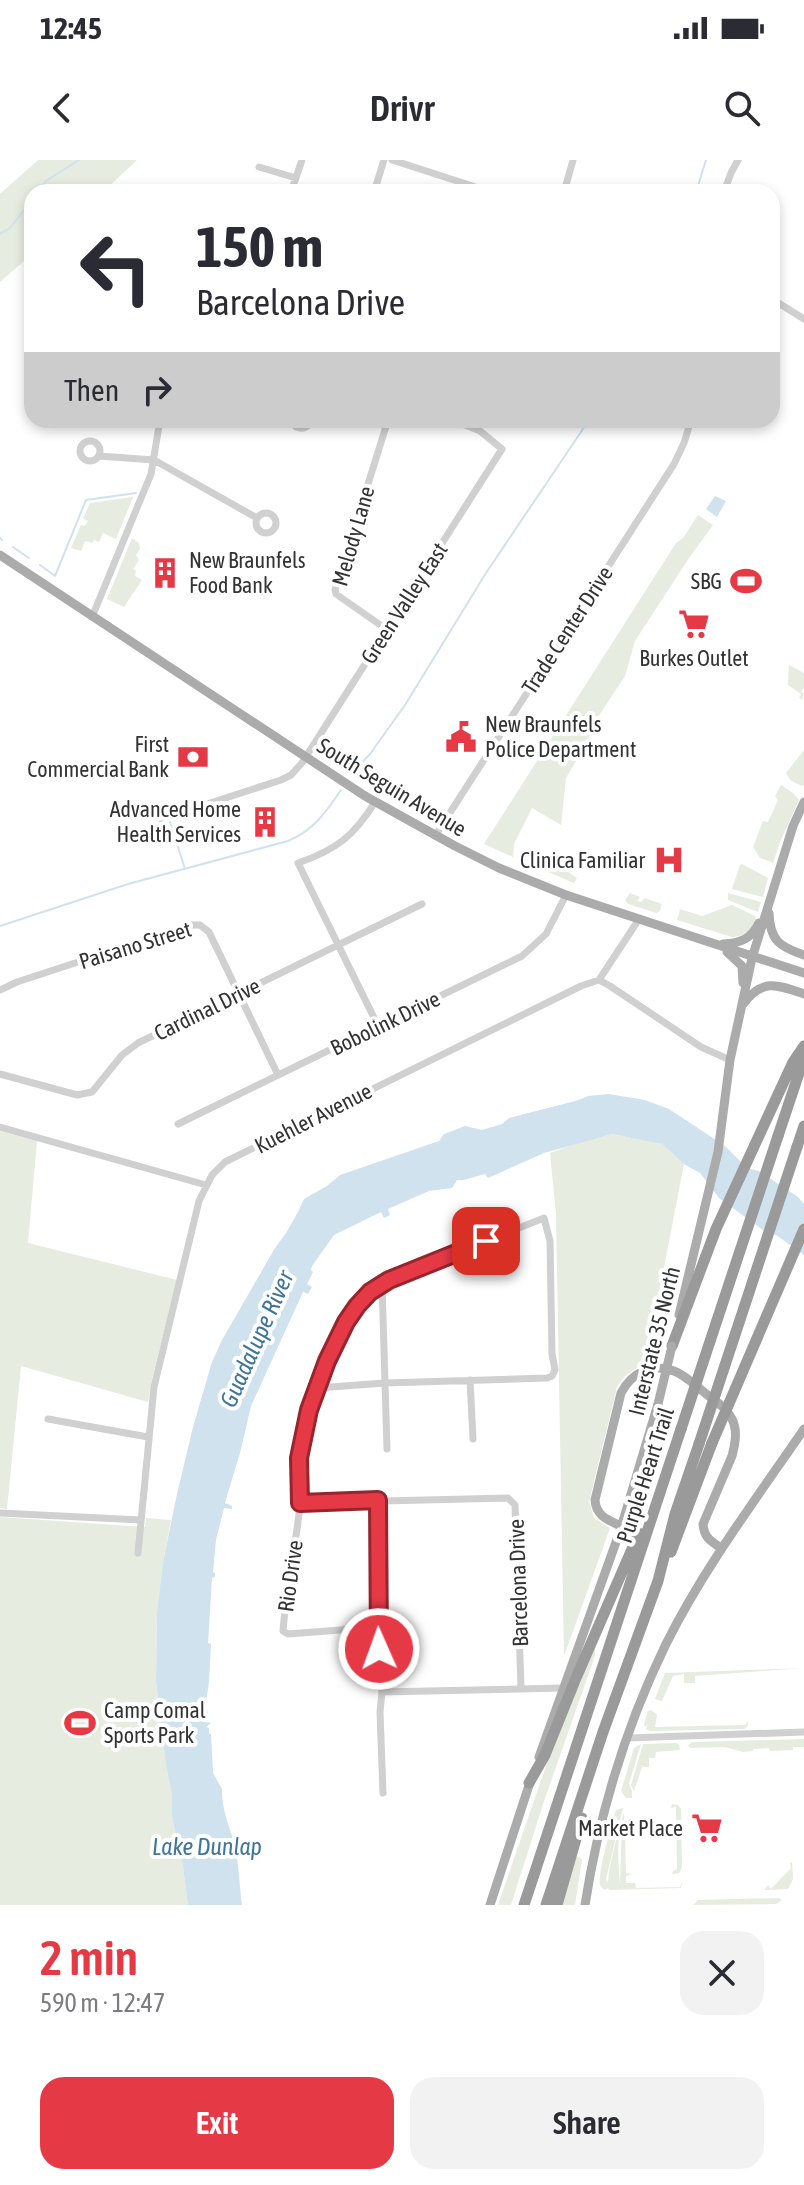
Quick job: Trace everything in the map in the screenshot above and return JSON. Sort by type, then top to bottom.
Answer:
[{"type":"highway","points":[[672,1346],[711,1240],[793,1062],[804,1046]]},
{"type":"highway","name":"Purple Heart Trail","points":[[524,1905],[804,1058]]},
{"type":"highway","name":"Purple Heart Trail","points":[[546,1905],[603,1732],[658,1581],[675,1514],[804,1126]]},
{"type":"highway","points":[[658,1581],[712,1443],[804,1229]]},
{"type":"highway","points":[[529,1783],[545,1755],[667,1471]]},
{"type":"highway","points":[[557,1905],[575,1848],[603,1732]]},
{"type":"main road","name":"South Seguin Avenue","points":[[0,555],[305,757],[435,836],[499,868],[566,895],[804,973]]},
{"type":"main road","points":[[716,944],[738,943],[749,938],[755,930],[769,902],[793,826],[804,802]]},
{"type":"main road","points":[[769,902],[770,926],[776,941],[804,955]]},
{"type":"main road","name":"Interstate 35 North","points":[[490,1905],[529,1783],[621,1526],[658,1404],[707,1202],[725,1108],[730,1060],[752,958],[769,902]]},
{"type":"main road","points":[[716,944],[742,966],[742,1006]]},
{"type":"main road","points":[[742,1006],[755,990],[768,986],[804,994]]},
{"type":"main road","points":[[621,1526],[603,1517],[595,1507],[595,1500],[621,1393],[638,1373],[655,1368],[675,1371],[724,1407],[734,1422],[732,1456],[703,1524],[704,1534],[721,1548]]},
{"type":"main road","points":[[585,1905],[598,1833],[611,1786],[665,1645],[721,1548],[804,1429]]},
{"type":"street","points":[[294,184],[302,160]]},
{"type":"street","points":[[376,184],[384,160]]},
{"type":"street","points":[[392,160],[452,184]]},
{"type":"street","points":[[566,184],[573,160]]},
{"type":"street","points":[[727,184],[738,160]]},
{"type":"street","points":[[259,167],[296,178]]},
{"type":"street","points":[[780,304],[804,319]]},
{"type":"street","points":[[92,617],[150,478],[159,428]]},
{"type":"street","name":"Melody Lane","points":[[386,428],[335,590],[343,601],[386,629]]},
{"type":"street","name":"Green Valley East","points":[[161,819],[286,777],[299,767],[501,449],[473,428]]},
{"type":"street","name":"Trade Center Drive","points":[[435,836],[674,464],[689,428]]},
{"type":"street","points":[[99,456],[154,460],[257,518]]},
{"type":"street","points":[[375,802],[359,826],[344,841],[327,852],[298,863],[378,1026]]},
{"type":"street","name":"Bobolink Drive","points":[[178,1124],[527,952],[549,929],[566,895]]},
{"type":"street","name":"Cardinal Drive","points":[[0,1074],[77,1095],[87,1094],[122,1055],[138,1043],[422,904]]},
{"type":"street","points":[[639,919],[599,980],[701,1047],[730,1060]]},
{"type":"street","name":"Paisano Street","points":[[0,990],[197,924],[204,926],[278,1075]]},
{"type":"street","name":"Kuehler Avenue","points":[[138,1553],[156,1376],[199,1201],[212,1175],[225,1162],[581,986],[599,980]]},
{"type":"street","points":[[0,1127],[206,1185]]},
{"type":"street","name":"Rio Drive","points":[[378,1627],[284,1633],[283,1630],[300,1503],[299,1458],[304,1432],[327,1361],[346,1322],[364,1298],[382,1283],[544,1218],[550,1241],[555,1370],[547,1378],[470,1380]]},
{"type":"street","points":[[382,1283],[387,1449]]},
{"type":"street","points":[[317,1388],[470,1380],[473,1439]]},
{"type":"street","points":[[48,1419],[148,1437]]},
{"type":"street","name":"Barcelona Drive","points":[[300,1503],[508,1498],[515,1503],[521,1688]]},
{"type":"street","points":[[378,1500],[383,1793]]},
{"type":"street","points":[[0,1513],[141,1520]]},
{"type":"street","points":[[382,1692],[563,1688]]},
{"type":"street","points":[[628,1738],[804,1732]]},
{"type":"shaded area","points":[[38,160],[137,160],[112,184],[24,184],[24,261],[0,282],[0,194]]},
{"type":"shaded area","points":[[133,497],[116,539],[103,533],[99,542],[85,541],[81,551],[71,548],[81,525],[85,526],[88,521],[83,519],[90,503]]},
{"type":"shaded area","points":[[698,515],[713,525],[635,641],[625,676],[596,720],[566,778],[561,825],[532,808],[514,844],[513,857],[484,844],[676,543],[683,538]]},
{"type":"shaded area","points":[[132,538],[139,543],[140,549],[136,555],[139,560],[133,569],[135,576],[142,580],[124,607],[107,599]]},
{"type":"shaded area","points":[[789,665],[804,673],[802,700],[799,698],[801,694],[788,685]]},
{"type":"shaded area","points":[[804,750],[802,786],[790,780],[786,773]]},
{"type":"shaded area","points":[[781,785],[799,800],[773,863],[760,858],[753,847],[763,821],[768,822],[778,800],[775,796]]},
{"type":"shaded area","points":[[552,861],[577,878],[574,883],[546,871]]},
{"type":"shaded area","points":[[742,864],[768,878],[763,897],[732,889]]},
{"type":"shaded area","points":[[630,893],[640,897],[637,901],[645,898],[662,904],[660,911],[656,913],[628,904],[625,900]]},
{"type":"shaded area","points":[[728,893],[761,902],[758,912],[728,900]]},
{"type":"shaded area","points":[[732,905],[755,916],[752,927],[741,935],[732,937],[677,920],[680,909],[702,916]]},
{"type":"shaded area","points":[[0,1131],[37,1141],[28,1243],[177,1280],[148,1402],[21,1366],[7,1509],[0,1508]]},
{"type":"shaded area","points":[[612,1134],[662,1144],[684,1164],[646,1361],[624,1377],[617,1387],[589,1502],[594,1518],[610,1528],[564,1656],[556,1214],[550,1153]]},
{"type":"shaded area","name":"Camp Comal Sports Park","points":[[0,1517],[145,1527],[146,1518],[171,1520],[157,1611],[156,1680],[172,1795],[172,1817],[188,1905],[0,1905]]},
{"type":"shaded area","points":[[595,1648],[595,1656],[511,1905],[498,1905],[557,1734]]},
{"type":"shaded area","points":[[804,1668],[695,1676],[695,1683],[684,1683],[684,1674],[673,1676],[662,1701],[655,1699],[665,1673]]},
{"type":"shaded area","points":[[651,1710],[657,1715],[655,1727],[745,1725],[748,1721],[748,1725],[745,1729],[650,1731],[646,1729],[648,1724],[645,1727],[644,1724]]},
{"type":"shaded area","points":[[804,1739],[804,1747],[793,1747],[793,1750],[770,1751],[769,1748],[743,1752],[725,1747],[688,1746],[692,1742]]},
{"type":"shaded area","points":[[676,1743],[680,1750],[656,1752],[655,1758],[649,1758],[649,1767],[642,1767],[634,1791],[631,1785],[643,1744]]},
{"type":"shaded area","points":[[641,1744],[629,1784],[632,1798],[626,1798],[621,1791],[634,1748]]},
{"type":"shaded area","points":[[672,1804],[681,1809],[682,1867],[679,1873],[673,1874],[677,1869],[676,1807],[671,1808]]},
{"type":"shaded area","points":[[623,1808],[606,1879],[608,1882],[624,1813],[619,1842],[620,1885],[624,1822],[630,1829],[625,1830],[626,1873],[632,1874],[626,1876],[626,1883],[635,1883],[636,1888],[680,1887],[682,1881],[681,1888],[605,1890],[600,1886],[602,1863],[614,1816],[616,1810]]},
{"type":"shaded area","points":[[576,1856],[582,1859],[575,1905],[562,1905]]},
{"type":"shaded area","points":[[792,1862],[793,1879],[788,1889],[764,1890],[768,1885],[771,1889],[791,1868]]},
{"type":"shaded area","points":[[698,1900],[782,1900],[776,1904],[693,1905]]},
{"type":"water","points":[[715,496],[726,501],[717,517],[706,509]]},
{"type":"water","name":"Lake Dunlap","points":[[609,1094],[645,1100],[669,1109],[725,1146],[747,1168],[759,1171],[798,1197],[804,1204],[804,1255],[719,1198],[700,1173],[684,1164],[662,1144],[612,1134],[544,1153],[488,1178],[485,1174],[457,1180],[452,1188],[429,1191],[388,1209],[390,1215],[384,1218],[381,1212],[334,1235],[312,1266],[313,1272],[307,1284],[312,1287],[308,1294],[303,1292],[251,1406],[225,1503],[232,1509],[224,1508],[216,1540],[208,1643],[211,1644],[206,1703],[209,1720],[205,1722],[211,1723],[206,1727],[211,1734],[213,1773],[222,1789],[224,1809],[235,1847],[242,1905],[188,1905],[172,1817],[172,1795],[156,1681],[157,1611],[163,1562],[193,1427],[212,1362],[222,1340],[304,1199],[340,1175],[439,1141],[444,1134],[465,1126],[482,1130],[502,1124],[509,1118],[588,1096]]},
{"type":"waterway","points":[[44,184],[79,160]]},
{"type":"waterway","points":[[698,184],[706,160]]},
{"type":"waterway","points":[[0,234],[10,228],[24,210]]},
{"type":"waterway","points":[[354,771],[405,705],[486,573],[584,428]]},
{"type":"waterway","points":[[40,565],[55,576],[86,500],[136,493]]},
{"type":"waterway","points":[[13,547],[29,558]]},
{"type":"waterway","points":[[0,926],[128,884],[288,841],[312,826],[341,790]]},
{"type":"waterway","points":[[170,822],[185,869]]},
{"type":"place","name":"New Braunfels Food Bank","points":[[165,573]]},
{"type":"place","name":"SBG","points":[[746,581]]},
{"type":"place","name":"Burkes Outlet","points":[[694,624]]},
{"type":"place","name":"New Braunfels Police Department","points":[[461,737]]},
{"type":"place","name":"First Commercial Bank","points":[[193,757]]},
{"type":"place","name":"Advanced Home Health Services","points":[[265,822]]},
{"type":"place","name":"Clinica Familiar","points":[[669,860]]},
{"type":"place","name":"Camp Comal Sports Park","points":[[80,1723]]},
{"type":"place","name":"Market Place","points":[[707,1828]]},
{"type":"route","points":[[379,1649],[378,1500],[300,1503],[299,1458],[309,1410],[346,1322],[370,1292],[399,1275],[486,1241]]},
{"type":"water label","name":"Guadalupe River","points":[[257,1339]]}]
